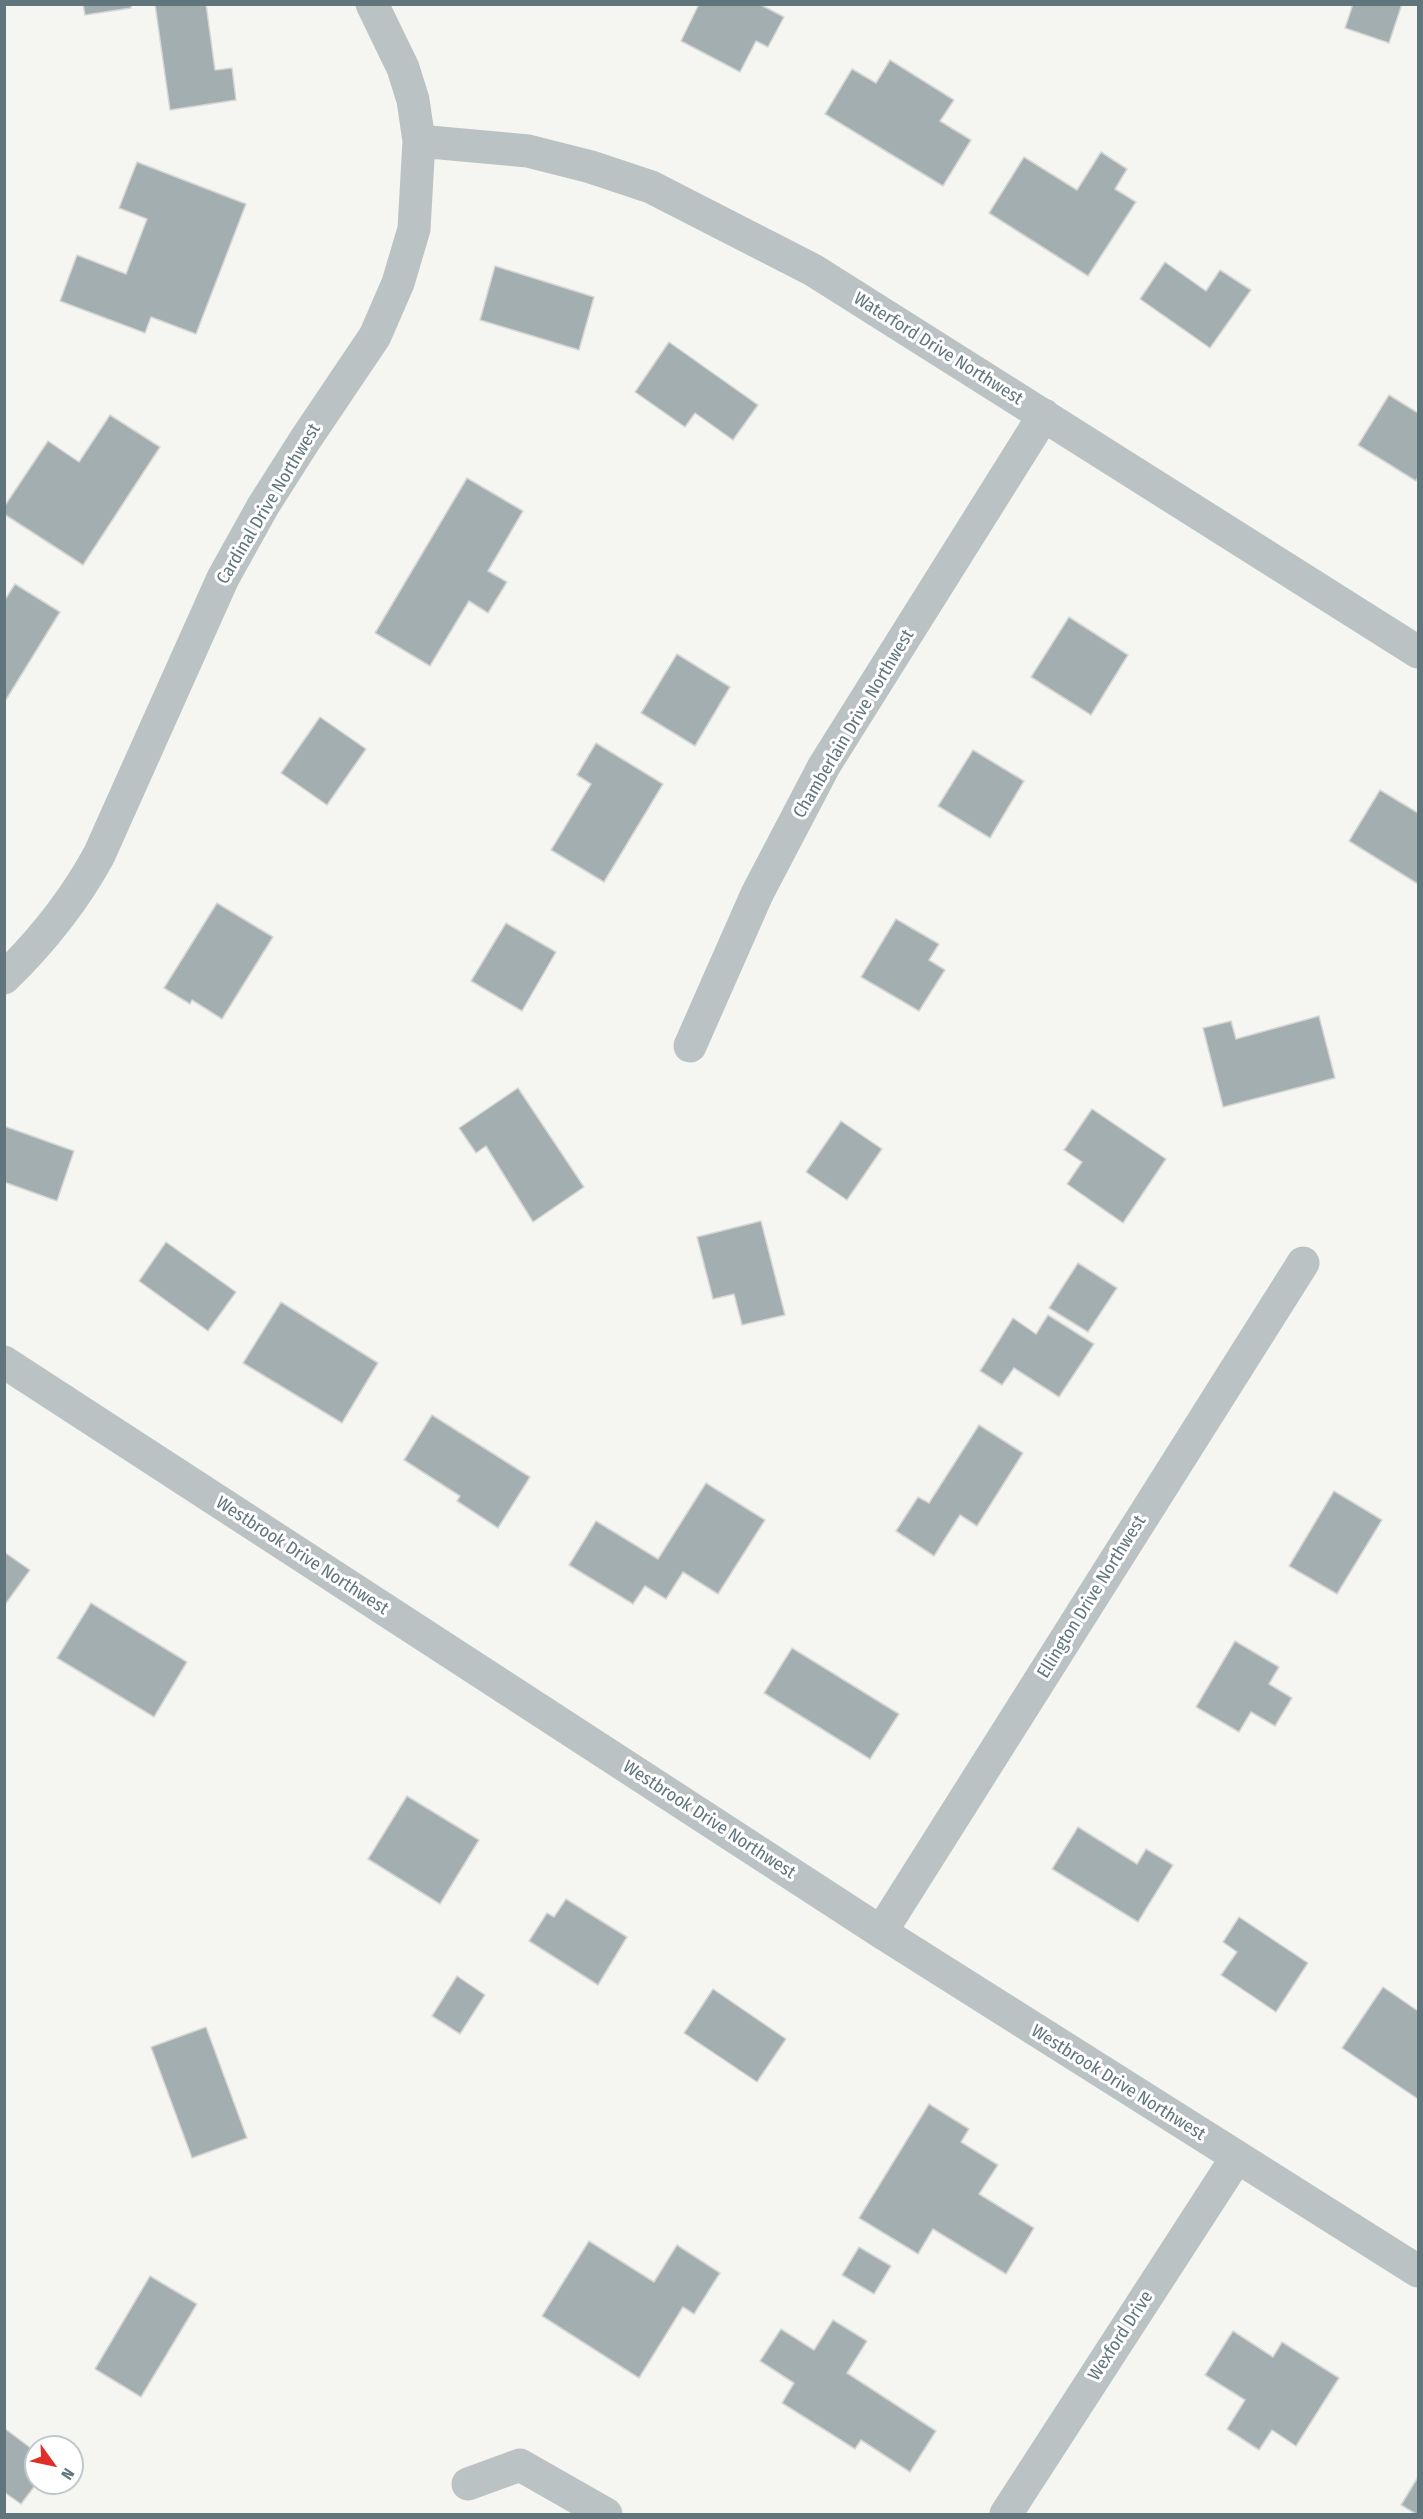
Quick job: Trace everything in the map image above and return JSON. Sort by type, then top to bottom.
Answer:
[{"type":"street","name":"Cardinal Drive Northwest","points":[[4,978],[27,956],[78,893],[99,855],[223,578],[275,487],[375,336],[398,283],[414,229],[419,141],[413,100],[403,68],[372,4]]},
{"type":"street","name":"Waterford Drive Northwest","points":[[419,141],[528,151],[591,167],[651,187],[813,270],[1419,652]]},
{"type":"street","name":"Chamberlain Drive Northwest","points":[[690,1046],[757,894],[824,766],[1044,415]]},
{"type":"street","name":"Ellington Drive Northwest","points":[[881,1932],[1303,1263]]},
{"type":"street","name":"Westbrook Drive Northwest","points":[[4,1362],[881,1932],[1419,2271]]},
{"type":"street","name":"Wexford Drive","points":[[1006,2514],[1236,2157]]},
{"type":"street","points":[[468,2484],[520,2465],[606,2514]]},
{"type":"building","points":[[83,4],[131,4],[131,8],[85,15]]},
{"type":"building","points":[[155,4],[206,4],[215,70],[232,68],[236,100],[170,110]]},
{"type":"building","points":[[699,4],[759,4],[784,17],[768,47],[756,41],[740,72],[681,41]]},
{"type":"building","points":[[1353,4],[1402,4],[1389,43],[1345,28]]},
{"type":"building","points":[[890,60],[954,100],[940,121],[971,140],[943,186],[825,114],[852,69],[876,83]]},
{"type":"building","points":[[1101,152],[1127,169],[1115,189],[1136,202],[1088,276],[989,213],[1024,157],[1077,190]]},
{"type":"building","points":[[137,162],[246,204],[196,334],[151,317],[145,333],[60,301],[77,255],[126,274],[147,219],[119,208]]},
{"type":"building","points":[[1165,262],[1206,291],[1220,270],[1251,290],[1210,348],[1140,299]]},
{"type":"building","points":[[495,266],[594,297],[579,350],[480,320]]},
{"type":"building","points":[[669,342],[758,405],[733,440],[695,413],[685,427],[635,392]]},
{"type":"building","points":[[1389,395],[1418,413],[1418,477],[1416,481],[1358,445]]},
{"type":"building","points":[[110,415],[160,447],[83,565],[4,514],[4,507],[48,441],[79,462]]},
{"type":"building","points":[[467,478],[523,511],[488,571],[507,582],[488,613],[469,601],[430,666],[375,633]]},
{"type":"building","points":[[15,584],[60,612],[4,703],[4,601]]},
{"type":"building","points":[[1069,617],[1128,655],[1091,715],[1031,677]]},
{"type":"building","points":[[677,654],[730,687],[695,746],[641,713]]},
{"type":"building","points":[[320,717],[366,749],[327,805],[281,773]]},
{"type":"building","points":[[596,743],[663,784],[604,882],[551,850],[591,784],[577,775]]},
{"type":"building","points":[[973,750],[1024,781],[990,838],[938,806]]},
{"type":"building","points":[[1380,790],[1418,813],[1418,884],[1349,841]]},
{"type":"building","points":[[217,903],[273,937],[222,1019],[192,1000],[190,1004],[164,988]]},
{"type":"building","points":[[896,919],[939,944],[929,960],[945,970],[919,1011],[861,977]]},
{"type":"building","points":[[506,923],[556,952],[522,1011],[471,981]]},
{"type":"building","points":[[1319,1016],[1335,1078],[1223,1107],[1203,1028],[1231,1021],[1236,1039]]},
{"type":"building","points":[[518,1088],[584,1187],[533,1222],[486,1146],[476,1153],[459,1128]]},
{"type":"building","points":[[1092,1109],[1166,1159],[1123,1223],[1067,1184],[1082,1162],[1064,1150]]},
{"type":"building","points":[[841,1121],[882,1149],[847,1200],[806,1172]]},
{"type":"building","points":[[4,1126],[74,1151],[57,1201],[4,1182]]},
{"type":"building","points":[[761,1221],[785,1315],[742,1325],[734,1294],[713,1299],[697,1237]]},
{"type":"building","points":[[166,1242],[236,1292],[208,1331],[139,1281]]},
{"type":"building","points":[[1078,1263],[1117,1288],[1088,1332],[1049,1308]]},
{"type":"building","points":[[281,1302],[378,1363],[342,1423],[243,1363]]},
{"type":"building","points":[[1048,1315],[1094,1344],[1059,1397],[1014,1368],[1002,1385],[980,1371],[1013,1318],[1036,1334]]},
{"type":"building","points":[[432,1415],[530,1477],[498,1528],[457,1501],[460,1496],[404,1460]]},
{"type":"building","points":[[979,1425],[1023,1453],[977,1526],[960,1515],[934,1556],[896,1531],[918,1497],[929,1503]]},
{"type":"building","points":[[706,1483],[765,1520],[718,1594],[683,1572],[666,1599],[645,1586],[633,1604],[569,1565],[596,1521],[658,1559]]},
{"type":"building","points":[[1334,1491],[1382,1520],[1337,1594],[1289,1566]]},
{"type":"building","points":[[4,1552],[30,1570],[4,1606]]},
{"type":"building","points":[[91,1603],[187,1662],[154,1717],[57,1658]]},
{"type":"building","points":[[1235,1641],[1279,1667],[1269,1684],[1292,1698],[1275,1726],[1251,1712],[1239,1732],[1196,1707]]},
{"type":"building","points":[[792,1648],[899,1714],[870,1759],[764,1693]]},
{"type":"building","points":[[407,1796],[479,1840],[440,1904],[368,1859]]},
{"type":"building","points":[[1078,1827],[1137,1864],[1146,1849],[1173,1865],[1138,1922],[1052,1869]]},
{"type":"building","points":[[566,1899],[627,1937],[598,1985],[529,1941],[547,1913],[554,1917]]},
{"type":"building","points":[[1239,1917],[1308,1963],[1276,2012],[1221,1975],[1237,1952],[1223,1942]]},
{"type":"building","points":[[457,1976],[485,1995],[460,2034],[432,2016]]},
{"type":"building","points":[[1383,1987],[1418,2011],[1418,2099],[1342,2048]]},
{"type":"building","points":[[713,1989],[786,2039],[757,2082],[684,2033]]},
{"type":"building","points":[[206,2027],[247,2138],[192,2158],[151,2047]]},
{"type":"building","points":[[929,2104],[969,2129],[961,2142],[998,2165],[979,2194],[1034,2228],[1006,2274],[933,2229],[918,2254],[859,2218]]},
{"type":"building","points":[[589,2241],[654,2282],[677,2245],[720,2273],[694,2314],[683,2307],[639,2378],[542,2316]]},
{"type":"building","points":[[859,2247],[891,2266],[874,2294],[842,2275]]},
{"type":"building","points":[[150,2276],[197,2304],[141,2397],[95,2369]]},
{"type":"building","points":[[833,2320],[867,2341],[847,2373],[936,2431],[910,2472],[861,2440],[855,2449],[782,2403],[794,2383],[760,2361],[781,2329],[814,2350]]},
{"type":"building","points":[[1233,2331],[1273,2357],[1282,2342],[1339,2378],[1296,2446],[1272,2430],[1259,2450],[1227,2429],[1245,2400],[1205,2375]]},
{"type":"building","points":[[4,2428],[24,2443],[24,2495],[28,2495],[21,2504],[4,2492]]},
{"type":"building","points":[[1418,2477],[1418,2514],[1416,2514],[1401,2505]]}]
